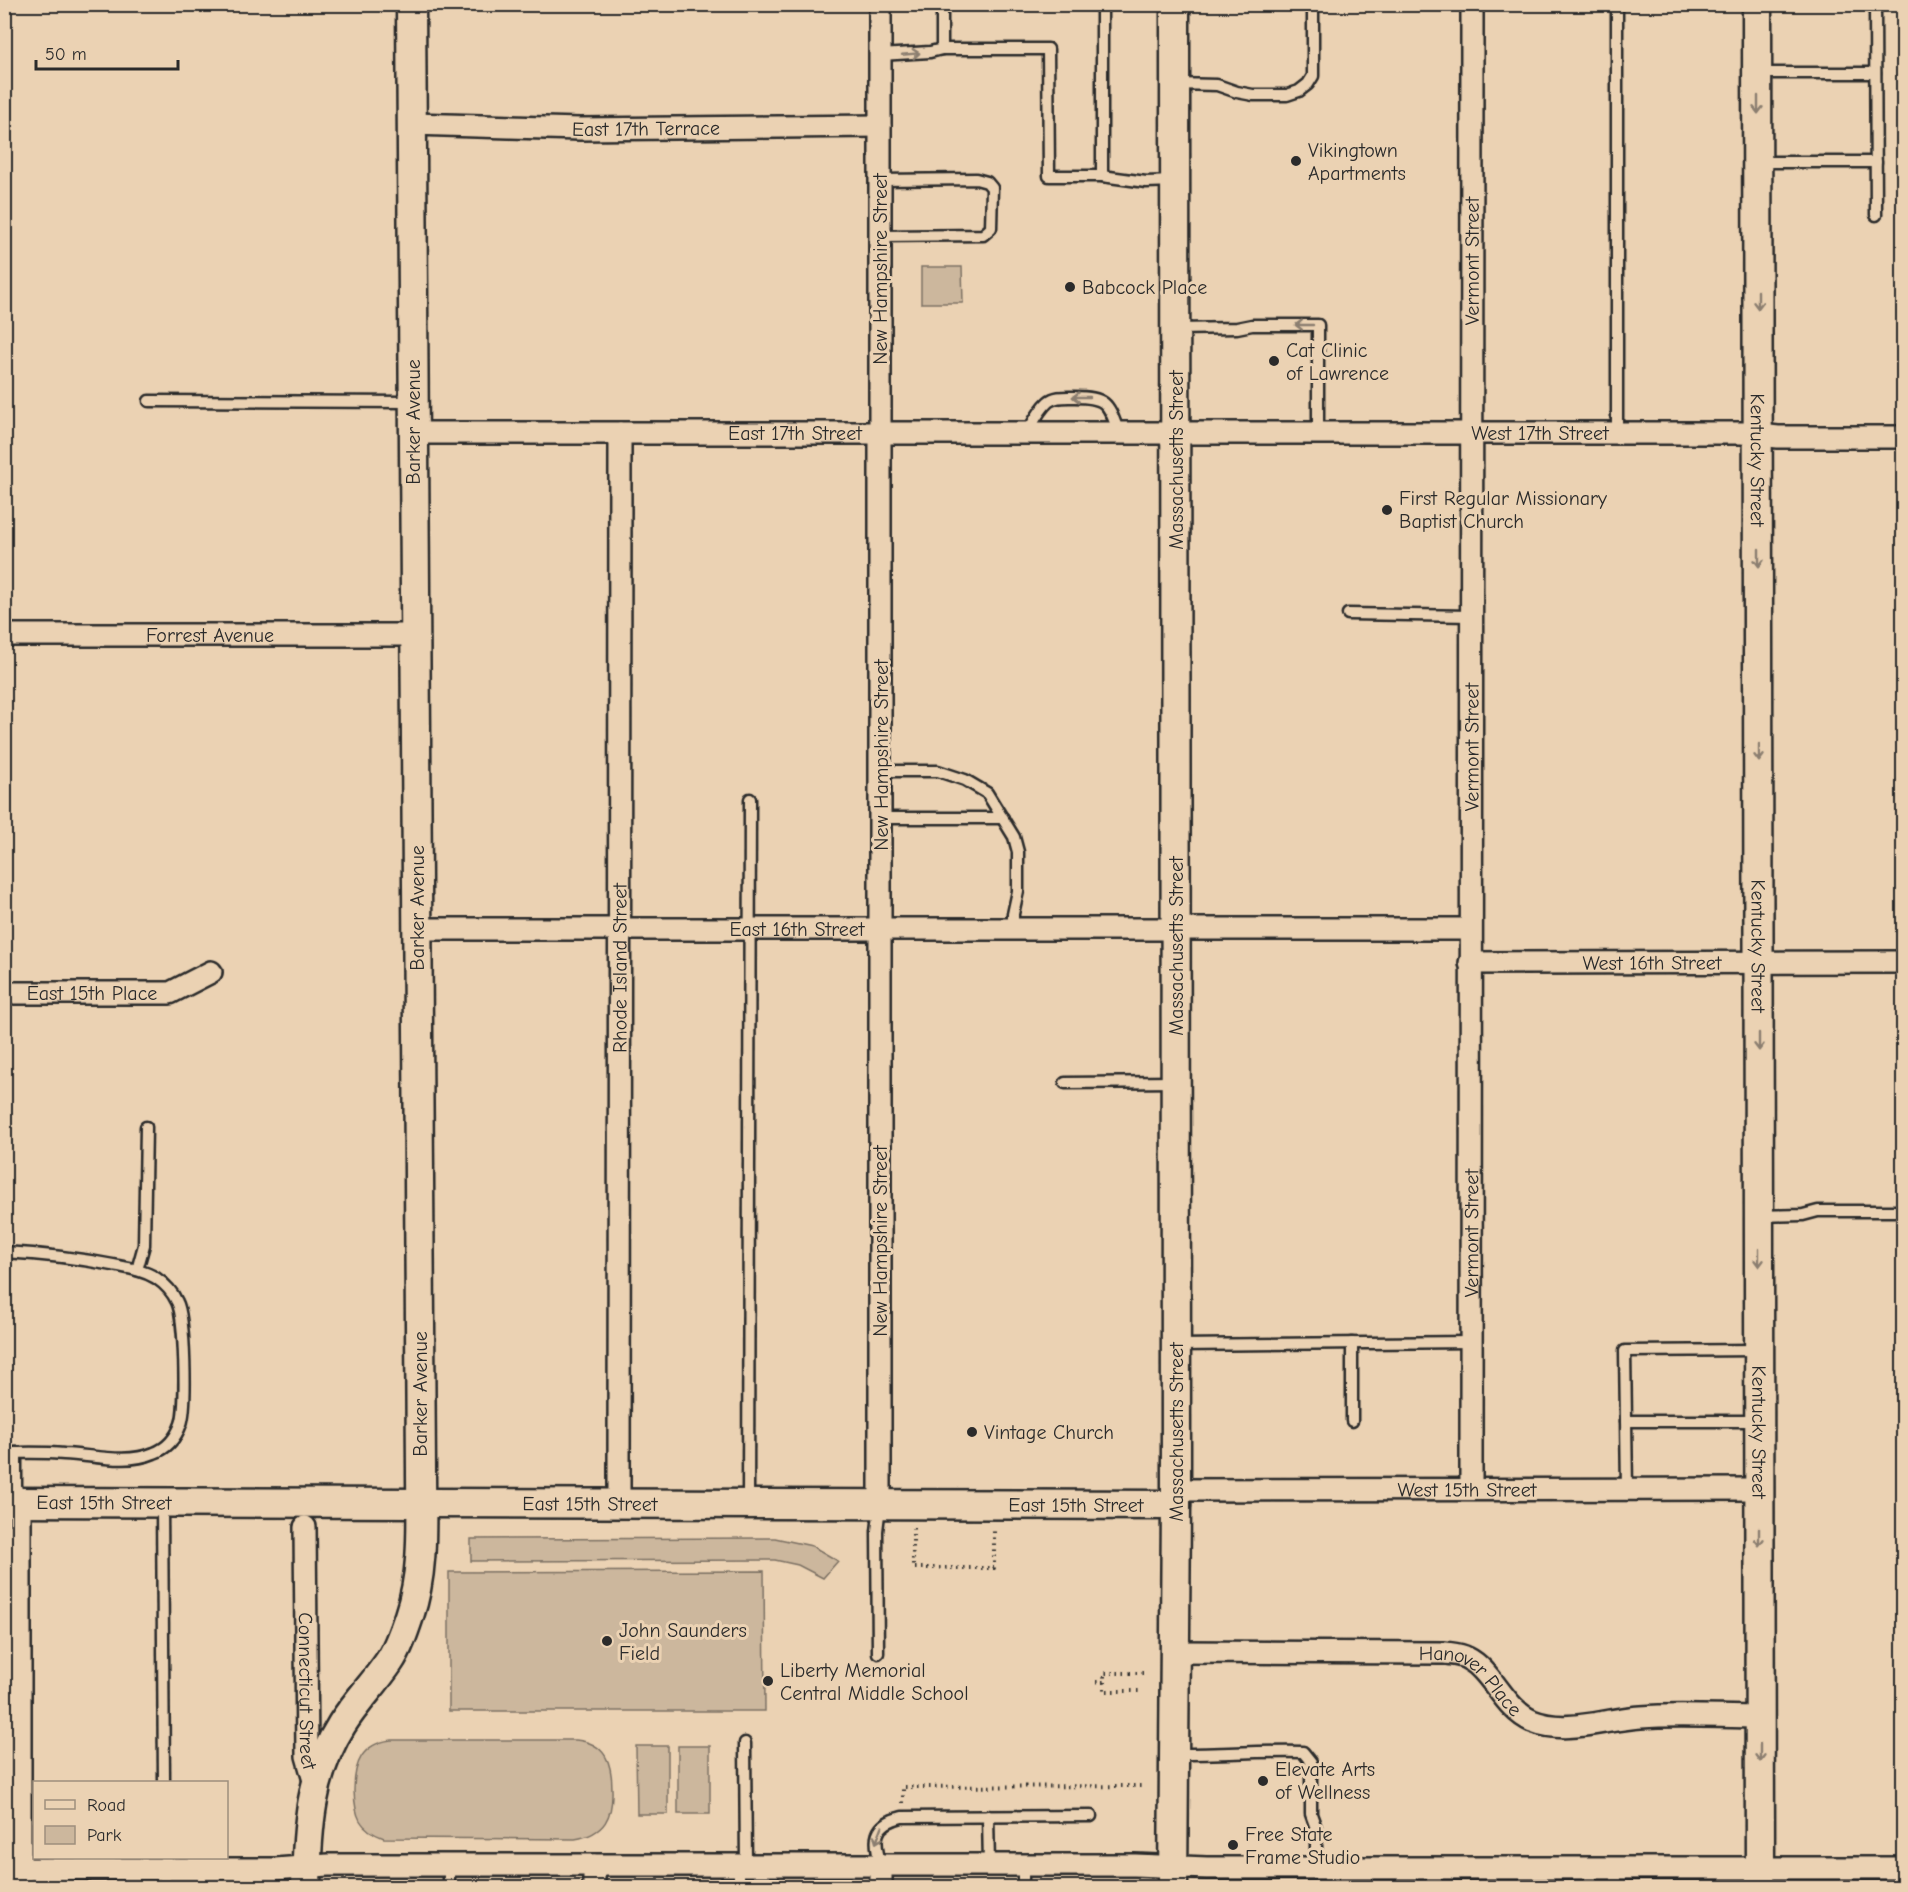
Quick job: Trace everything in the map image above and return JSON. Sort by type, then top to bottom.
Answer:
[{"type":"main road","name":"Barker Avenue","points":[[315,1784],[341,1726],[391,1660],[416,1596],[418,1574],[421,1504],[411,4]]},
{"type":"main road","name":"Massachusetts Street","points":[[1173,1877],[1176,1498],[1175,4]]},
{"type":"main road","name":"Kentucky Street","points":[[1757,4],[1760,1878]]},
{"type":"main road","name":"East 15th Street","points":[[12,1502],[880,1505],[1176,1498]]},
{"type":"main road","name":"Connecticut Street","points":[[306,1877],[308,1829],[315,1784]]},
{"type":"street","name":"New Hampshire Street","points":[[880,4],[880,1505]]},
{"type":"street","name":"Vermont Street","points":[[1471,1490],[1472,4]]},
{"type":"street","name":"East 17th Terrace","points":[[412,124],[580,129],[880,126]]},
{"type":"street","name":"East 17th Street","points":[[414,433],[1176,433]]},
{"type":"street","name":"Rhode Island Street","points":[[619,1504],[620,433]]},
{"type":"street","name":"West 17th Street","points":[[1176,433],[1742,433],[1778,437],[1904,437]]},
{"type":"street","name":"Forrest Avenue","points":[[4,635],[415,635]]},
{"type":"street","name":"East 16th Street","points":[[417,929],[1176,930]]},
{"type":"street","points":[[1176,930],[1470,929]]},
{"type":"street","name":"West 16th Street","points":[[1470,963],[1904,962]]},
{"type":"street","name":"East 15th Place","points":[[4,993],[170,993],[211,972]]},
{"type":"street","name":"West 15th Street","points":[[1176,1498],[1471,1490],[1759,1489]]},
{"type":"street","points":[[12,1502],[15,1875],[276,1869],[306,1877],[328,1865],[1135,1865],[1173,1877],[1325,1875],[1472,1878],[1760,1878],[1904,1868]]},
{"type":"street","name":"Connecticut Street","points":[[305,1527],[307,1756],[315,1784]]},
{"type":"street","name":"Hanover Place","points":[[1175,1652],[1457,1654],[1477,1665],[1519,1712],[1531,1720],[1547,1725],[1577,1726],[1639,1717],[1759,1717]]},
{"type":"street","points":[[594,1865],[594,1887]]},
{"type":"street","points":[[881,1865],[881,1887]]},
{"type":"lane","points":[[942,4],[942,49]]},
{"type":"lane","points":[[1102,4],[1102,176]]},
{"type":"lane","points":[[1617,4],[1617,433]]},
{"type":"lane","points":[[1875,4],[1876,215]]},
{"type":"lane","points":[[1175,84],[1217,85],[1252,95],[1287,95],[1299,91],[1308,84],[1313,76],[1313,10]]},
{"type":"lane","points":[[880,55],[930,52],[942,49],[1048,49],[1048,176],[1102,176],[1146,182],[1176,182]]},
{"type":"lane","points":[[1758,73],[1875,74]]},
{"type":"lane","points":[[1758,162],[1876,162]]},
{"type":"lane","points":[[880,180],[976,179],[987,182],[992,188],[991,228],[983,235],[880,236]]},
{"type":"lane","points":[[1176,329],[1237,328],[1252,325],[1318,325],[1318,433]]},
{"type":"lane","points":[[1027,433],[1042,408],[1050,401],[1058,397],[1093,397],[1104,402],[1112,414],[1119,433]]},
{"type":"lane","points":[[149,401],[413,402]]},
{"type":"lane","points":[[1348,615],[1472,616]]},
{"type":"lane","points":[[881,771],[938,771],[965,780],[987,794],[1014,837],[1018,852],[1018,891],[1013,914],[1013,929]]},
{"type":"lane","points":[[748,1504],[750,800]]},
{"type":"lane","points":[[881,818],[1003,818]]},
{"type":"lane","points":[[1065,1083],[1176,1082]]},
{"type":"lane","points":[[137,1270],[144,1245],[146,1127]]},
{"type":"lane","points":[[1759,1216],[1803,1215],[1818,1211],[1898,1211]]},
{"type":"lane","points":[[4,1252],[92,1261],[137,1270],[157,1279],[170,1291],[178,1304],[182,1318],[184,1402],[182,1422],[176,1436],[167,1446],[156,1453],[126,1459],[65,1454],[10,1453],[16,1486],[12,1502]]},
{"type":"lane","points":[[1176,1345],[1471,1342]]},
{"type":"lane","points":[[1352,1343],[1352,1421]]},
{"type":"lane","points":[[1627,1489],[1625,1351],[1759,1350]]},
{"type":"lane","points":[[1626,1421],[1759,1421]]},
{"type":"lane","points":[[162,1502],[164,1781]]},
{"type":"lane","points":[[878,1653],[877,1531],[880,1505]]},
{"type":"lane","points":[[739,1887],[742,1865],[745,1743]]},
{"type":"lane","points":[[1174,1754],[1303,1752],[1311,1762],[1311,1814],[1325,1875]]},
{"type":"lane","points":[[988,1816],[989,1865]]},
{"type":"lane","points":[[881,1865],[876,1849],[878,1833],[883,1825],[892,1819],[902,1817],[1091,1816]]},
{"type":"lane","points":[[1023,1865],[1023,1887]]},
{"type":"lane","points":[[449,1866],[449,1887]]},
{"type":"path","points":[[914,1521],[914,1568],[994,1568],[994,1531]]},
{"type":"path","points":[[1143,1673],[1104,1673],[1104,1691],[1143,1691]]},
{"type":"path","points":[[1096,1682],[1104,1682]]},
{"type":"path","points":[[894,1807],[903,1803],[903,1787],[1144,1786]]},
{"type":"green space","points":[[921,267],[962,267],[963,303],[921,303]]},
{"type":"green space","points":[[775,1538],[812,1546],[838,1561],[823,1578],[798,1565],[775,1560],[471,1561],[471,1539]]},
{"type":"green space","name":"John Saunders Field","points":[[764,1571],[765,1711],[449,1711],[449,1572]]},
{"type":"green space","points":[[391,1740],[576,1740],[586,1742],[601,1750],[609,1763],[612,1799],[609,1816],[594,1833],[575,1839],[384,1838],[369,1830],[360,1820],[356,1808],[354,1781],[358,1764],[366,1751],[381,1742]]},
{"type":"green space","points":[[636,1746],[668,1746],[668,1814],[637,1814]]},
{"type":"green space","points":[[678,1746],[710,1746],[710,1814],[678,1814]]},
{"type":"green space","points":[[455,1884],[557,1884],[557,1887],[455,1888]]},
{"type":"place","name":"Vikingtown Apartments","points":[[1296,161]]},
{"type":"place","name":"Babcock Place","points":[[1070,287]]},
{"type":"place","name":"Cat Clinic of Lawrence","points":[[1274,361]]},
{"type":"place","name":"First Regular Missionary Baptist Church","points":[[1387,510]]},
{"type":"place","name":"Vintage Church","points":[[972,1432]]},
{"type":"place","name":"John Saunders Field","points":[[607,1641]]},
{"type":"place","name":"Liberty Memorial Central Middle School","points":[[768,1681]]},
{"type":"place","name":"Elevate Arts of Wellness","points":[[1263,1781]]},
{"type":"place","name":"Free State Frame Studio","points":[[1233,1845]]}]
